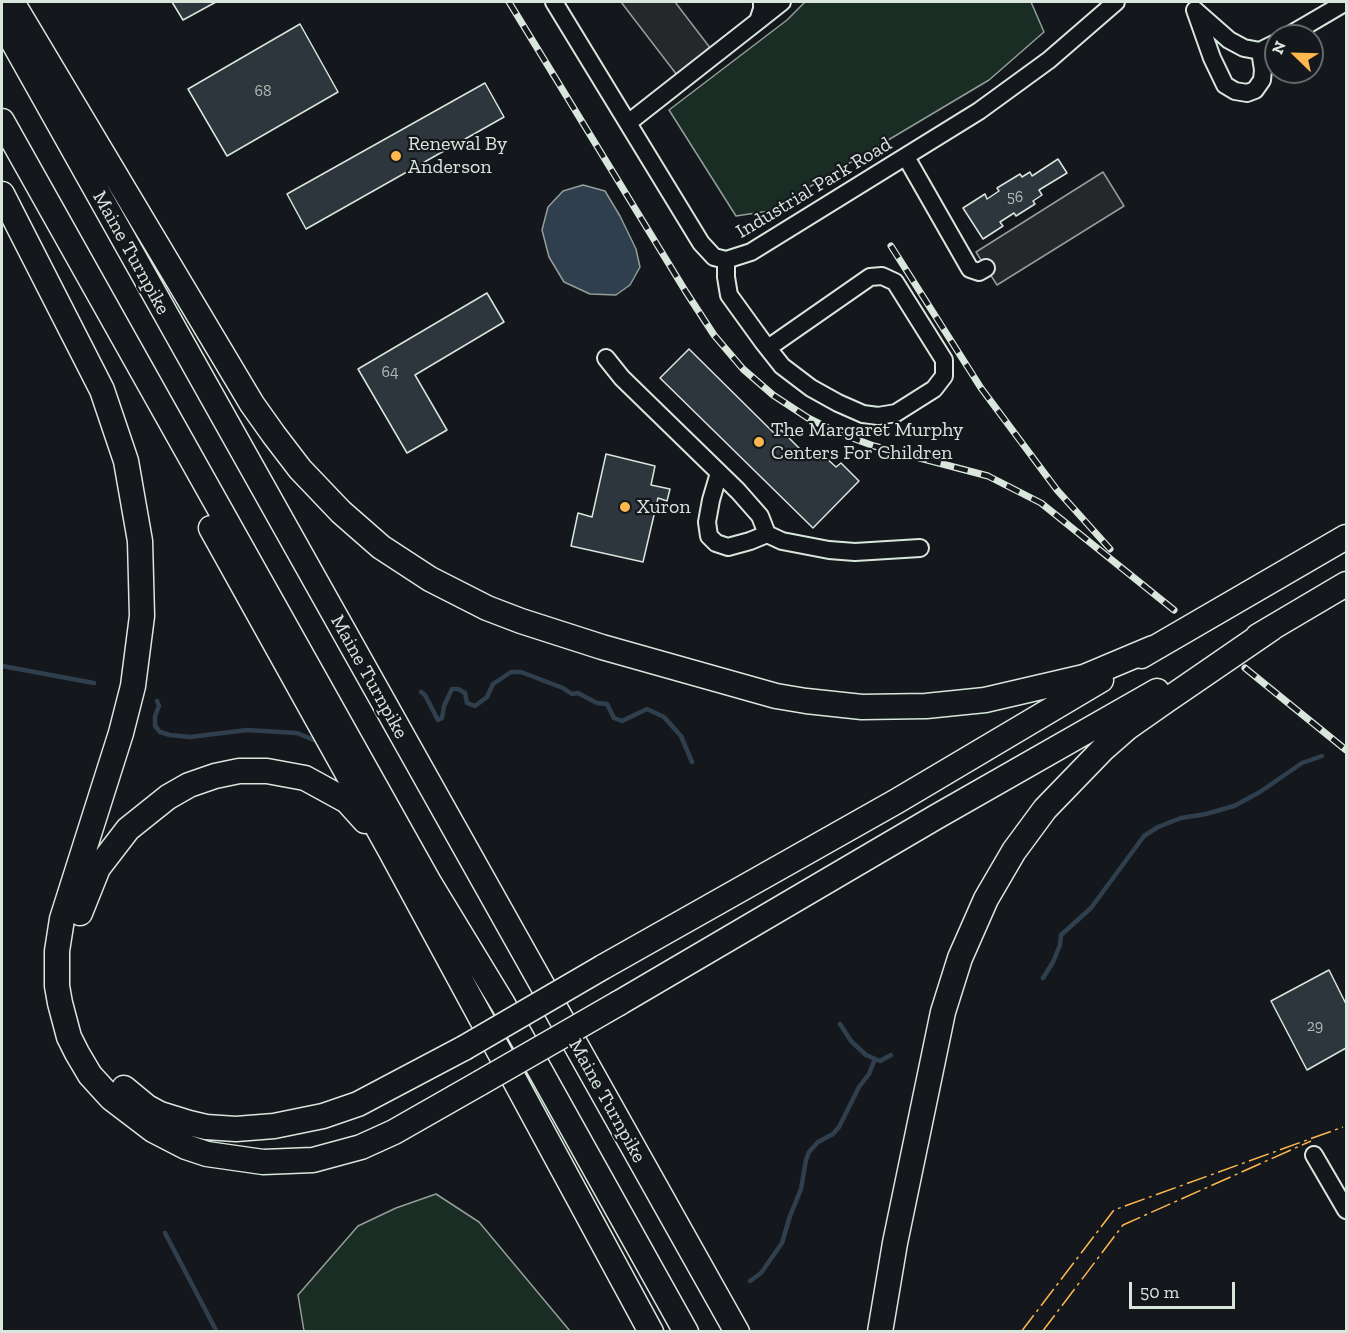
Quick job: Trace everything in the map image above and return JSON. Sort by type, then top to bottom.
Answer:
[{"type":"highway","points":[[12,2],[252,404],[269,428],[300,469],[341,512],[381,547],[430,579],[496,611],[602,647],[806,702],[905,708],[985,700],[1084,677],[1153,648]]},
{"type":"highway","name":"Maine Turnpike","points":[[2,22],[737,1332]]},
{"type":"highway","points":[[2,121],[424,873],[509,1014],[686,1332]]},
{"type":"highway","points":[[2,152],[390,850],[651,1332]]},
{"type":"highway","points":[[2,194],[102,390],[126,461],[140,541],[142,616],[133,686],[121,733],[62,920],[57,951],[57,986],[60,1003],[69,1037],[77,1053],[90,1075],[111,1098],[153,1130],[186,1147],[207,1154],[263,1162],[313,1160],[361,1147],[394,1132],[1103,721],[1347,584]]},
{"type":"highway","points":[[390,850],[347,801],[319,784],[292,775],[267,771],[227,773],[189,785],[168,797],[143,816],[116,842],[98,868],[83,902],[75,937],[73,972],[76,1004],[86,1037],[94,1052],[125,1089],[147,1107],[160,1114],[206,1127],[236,1129],[288,1124],[331,1114],[358,1104],[464,1048],[897,801],[1153,648],[1347,537]]},
{"type":"highway","points":[[880,1332],[895,1243],[943,1012],[960,958],[986,899],[1014,851],[1045,809],[1103,749],[1160,704],[1272,628]]},
{"type":"street","name":"Industrial Park Road","points":[[554,2],[701,243],[714,257],[726,260],[751,252],[980,111],[1015,86],[1116,2]]},
{"type":"street","points":[[758,21],[762,2]]},
{"type":"street","points":[[628,123],[698,64],[782,2]]},
{"type":"street","points":[[1308,24],[1346,2]]},
{"type":"street","points":[[1192,6],[1225,85],[1235,92],[1247,93],[1255,90],[1262,80],[1260,51]]},
{"type":"street","points":[[1192,6],[1229,40],[1244,48],[1260,51],[1264,49]]},
{"type":"street","points":[[906,158],[970,269],[979,272],[986,268]]},
{"type":"street","points":[[726,260],[729,295],[768,348],[782,366],[812,388],[863,414],[878,416],[896,413],[934,388],[944,376],[945,360],[895,282],[882,276],[870,278],[768,348]]},
{"type":"street","points":[[606,358],[622,378],[760,516],[767,534],[782,541],[829,550],[855,552],[920,548]]},
{"type":"street","points":[[719,473],[707,522],[709,536],[716,543],[728,547],[750,542],[767,534]]},
{"type":"street","points":[[1314,1155],[1347,1210]]},
{"type":"green space","points":[[805,2],[1031,2],[1044,32],[989,80],[769,211],[736,216],[669,110],[787,20]]},
{"type":"green space","points":[[436,1194],[479,1222],[570,1331],[304,1331],[298,1295],[358,1226],[396,1208]]},
{"type":"shaded area","points":[[621,2],[675,2],[711,49],[677,75]]},
{"type":"shaded area","points":[[1103,172],[1124,206],[997,285],[976,252]]},
{"type":"water","points":[[583,185],[605,191],[636,249],[640,267],[630,285],[616,295],[590,294],[564,282],[549,257],[542,230],[548,207],[563,191]]},
{"type":"building","points":[[172,2],[216,2],[183,20]]},
{"type":"building","points":[[300,24],[338,92],[227,156],[188,89]]},
{"type":"building","name":"Renewal By Anderson","points":[[485,83],[504,117],[306,229],[287,194]]},
{"type":"building","points":[[1058,159],[1067,173],[1039,190],[1042,195],[1033,201],[1035,204],[1016,216],[1014,213],[1000,222],[1003,226],[983,239],[963,208],[985,194],[987,199],[999,191],[997,188],[1020,174],[1022,177],[1030,172],[1032,176]]},
{"type":"building","points":[[487,293],[504,322],[415,375],[447,430],[407,453],[358,369]]},
{"type":"building","name":"The Margaret Murphy Centers For Children","points":[[689,349],[776,435],[781,430],[804,453],[809,449],[820,460],[824,456],[836,467],[841,463],[859,481],[813,528],[660,378]]},
{"type":"building","name":"Xuron","points":[[606,454],[655,466],[651,485],[670,489],[667,501],[658,498],[643,562],[571,546],[578,513],[592,517]]},
{"type":"building","points":[[1329,970],[1346,1004],[1346,1048],[1307,1070],[1271,1001]]},
{"type":"waterway","points":[[2,666],[94,683]]},
{"type":"waterway","points":[[421,692],[425,695],[438,720],[442,718],[444,706],[452,689],[465,693],[467,703],[475,706],[487,697],[493,684],[511,672],[521,672],[563,688],[572,694],[578,693],[597,703],[607,704],[614,718],[622,721],[647,709],[664,717],[681,736],[692,762]]},
{"type":"waterway","points":[[157,701],[159,706],[155,716],[155,726],[160,732],[170,735],[190,737],[247,730],[297,733],[314,740]]},
{"type":"waterway","points":[[1043,978],[1053,962],[1060,945],[1061,935],[1091,908],[1144,836],[1158,827],[1181,818],[1234,806],[1260,792],[1302,763],[1322,756]]},
{"type":"waterway","points":[[840,1024],[851,1041],[866,1055],[880,1061],[891,1055]]},
{"type":"waterway","points":[[750,1281],[761,1273],[782,1243],[801,1189],[809,1152],[818,1142],[833,1134],[839,1127],[875,1059]]},
{"type":"waterway","points":[[165,1233],[217,1332]]},
{"type":"railway","points":[[509,2],[686,292],[714,335],[743,369],[773,395],[808,418],[836,432],[874,446],[988,476],[1041,503],[1174,610]]},
{"type":"railway","points":[[891,246],[981,388],[1057,490],[1110,549]]},
{"type":"railway","points":[[1245,668],[1346,750]]},
{"type":"power","points":[[1021,1332],[1114,1210],[1343,1127]]},
{"type":"power","points":[[1042,1332],[1123,1225],[1311,1141]]},
{"type":"place","name":"Renewal By Anderson","points":[[396,156]]},
{"type":"place","name":"The Margaret Murphy Centers For Children","points":[[759,442]]},
{"type":"place","name":"Xuron","points":[[625,507]]}]
